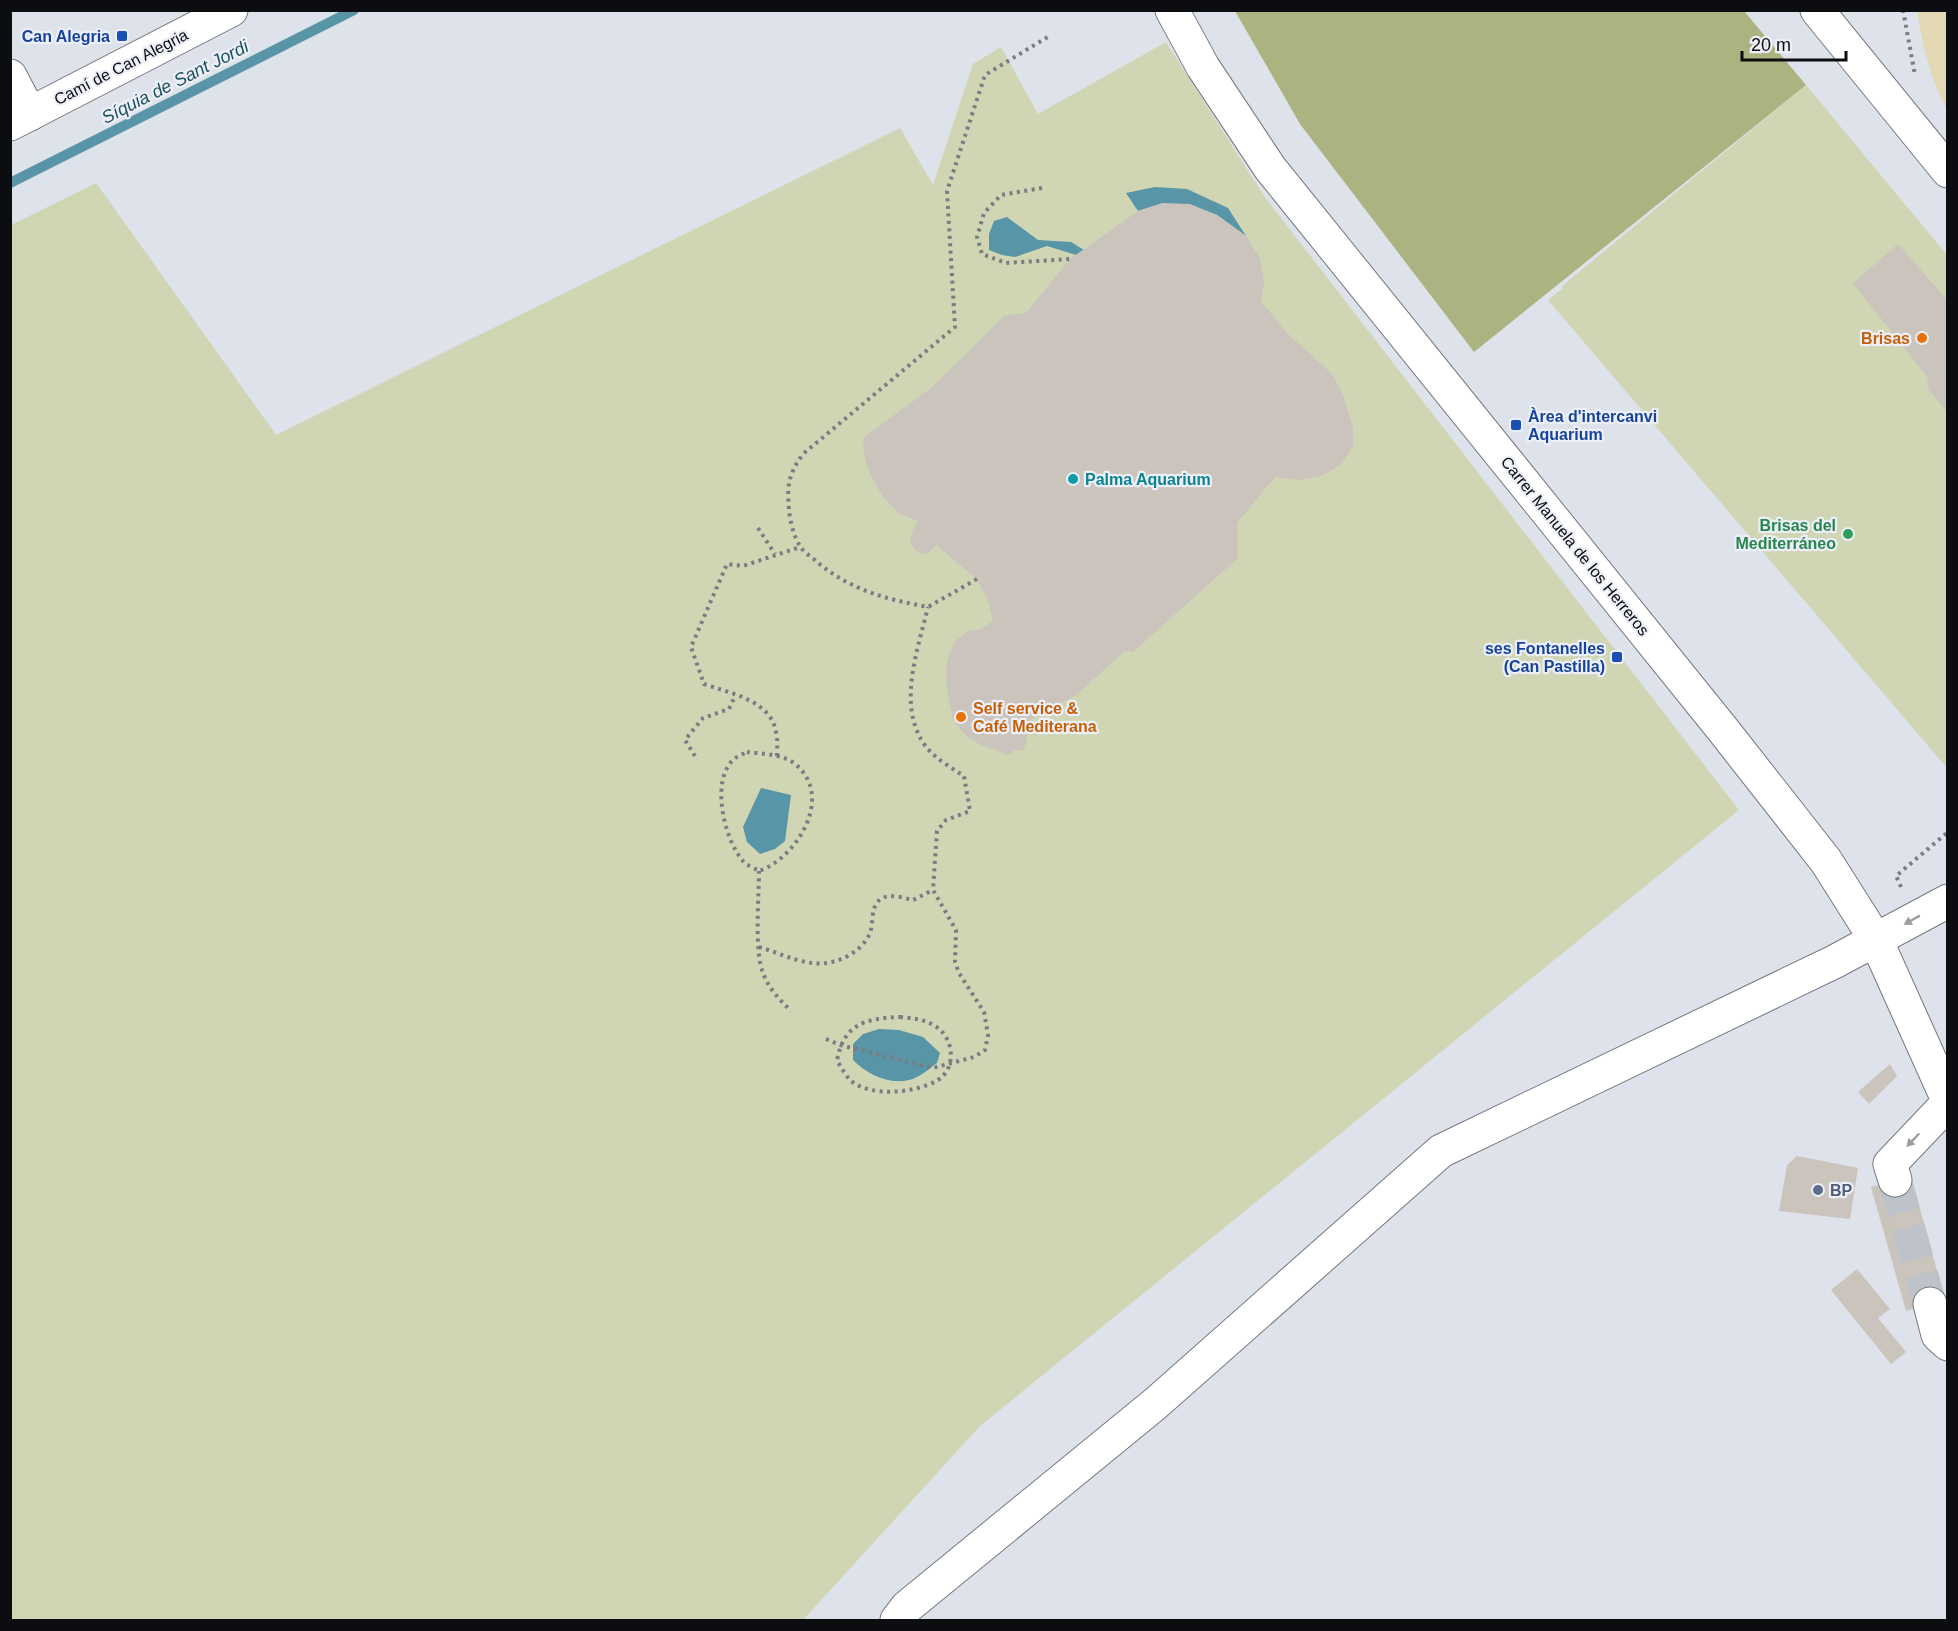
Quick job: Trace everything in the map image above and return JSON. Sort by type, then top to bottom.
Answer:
[{"type":"street","name":"Camí de Can Alegria","points":[[20,119],[231,10]]},
{"type":"street","name":"Carrer Manuela de los Herreros","points":[[1172,10],[1203,67],[1270,168],[1826,861],[1876,940],[1947,1102]]},
{"type":"street","points":[[1817,10],[1947,171]]},
{"type":"street","points":[[10,76],[20,119]]},
{"type":"street","points":[[897,1620],[907,1608],[1155,1404],[1441,1151],[1876,940],[1947,901]]},
{"type":"street","points":[[1895,1180],[1890,1164],[1947,1102]]},
{"type":"street","points":[[1930,1304],[1938,1335],[1947,1344]]},
{"type":"path","points":[[976,579],[928,607],[894,601],[860,590],[833,574],[800,547],[790,516],[787,489],[792,469],[803,454],[955,327],[947,191],[957,159],[985,75],[1051,35]]},
{"type":"path","points":[[1042,188],[1002,195],[984,213],[977,237],[982,254],[1006,263],[1070,259]]},
{"type":"path","points":[[758,528],[775,554]]},
{"type":"path","points":[[777,756],[776,730],[773,721],[760,705],[704,684],[692,647],[727,564],[743,566],[800,547]]},
{"type":"path","points":[[826,1039],[840,1045],[933,1068],[974,1057],[984,1050],[988,1035],[984,1012],[958,973],[955,962],[956,930],[933,890],[937,831],[946,820],[970,811],[964,776],[941,761],[924,744],[914,723],[910,695],[914,664],[928,607]]},
{"type":"path","points":[[695,756],[685,740],[703,718],[729,709],[735,696]]},
{"type":"path","points":[[747,752],[777,756],[795,764],[810,782],[812,805],[805,828],[791,849],[769,867],[759,871],[743,862],[730,840],[722,813],[724,777],[733,760],[747,752]]},
{"type":"path","points":[[1917,917],[1896,876],[1947,832]]},
{"type":"path","points":[[759,871],[759,947],[762,971],[773,992],[790,1011]]},
{"type":"path","points":[[759,947],[813,964],[839,961],[858,951],[869,934],[874,906],[881,899],[892,896],[913,900],[933,890]]},
{"type":"path","points":[[876,1018],[920,1019],[938,1026],[951,1045],[951,1065],[939,1079],[920,1087],[895,1092],[873,1091],[850,1080],[837,1061],[840,1045],[852,1029],[876,1018]]},
{"type":"green space","points":[[1235,11],[1744,11],[1806,85],[1474,352],[1300,124]]},
{"type":"green space","points":[[1166,42],[1264,196],[1739,810],[980,1426],[803,1620],[11,1620],[11,225],[96,183],[276,435],[900,128],[933,185],[973,64],[1001,47],[1038,114]]},
{"type":"green space","name":"Brisas del Mediterráneo","points":[[1806,85],[1947,255],[1947,768],[1548,300]]},
{"type":"sand","points":[[1917,11],[1947,11],[1947,110],[1928,62]]},
{"type":"water","points":[[1155,187],[1187,189],[1228,208],[1246,236],[1217,215],[1163,203],[1138,211],[1126,193]]},
{"type":"water","points":[[1007,217],[1038,240],[1071,242],[1084,250],[1076,255],[1047,246],[1015,257],[989,250],[989,234],[994,221]]},
{"type":"water","points":[[761,788],[791,795],[785,841],[775,849],[760,854],[747,842],[743,827]]},
{"type":"water","points":[[879,1029],[899,1030],[923,1037],[940,1053],[937,1063],[909,1080],[886,1080],[871,1074],[853,1060],[853,1044],[863,1034]]},
{"type":"building","name":"Palma Aquarium","points":[[1163,203],[1190,204],[1217,215],[1246,236],[1260,258],[1264,283],[1261,301],[1286,332],[1331,373],[1343,394],[1353,428],[1353,446],[1342,463],[1322,476],[1298,480],[1275,477],[1237,523],[1238,558],[1133,652],[1125,651],[1075,696],[1031,719],[1024,750],[1015,750],[1008,755],[979,744],[965,735],[953,719],[947,689],[946,667],[956,640],[968,631],[981,629],[993,621],[988,601],[977,579],[936,545],[930,552],[921,554],[914,549],[910,541],[918,521],[900,514],[884,498],[865,460],[863,438],[931,388],[1004,316],[1026,313],[1070,259],[1138,211]]},
{"type":"building","name":"Brisas","points":[[1898,244],[1948,301],[1948,413],[1929,390],[1927,377],[1853,283]]},
{"type":"building","points":[[1890,1064],[1897,1076],[1869,1104],[1858,1092]]},
{"type":"building","name":"BP","points":[[1797,1156],[1858,1168],[1850,1219],[1779,1211],[1787,1165]]},
{"type":"building","points":[[1911,1176],[1945,1300],[1906,1311],[1871,1187]]},
{"type":"building","points":[[1857,1269],[1890,1309],[1878,1318],[1906,1352],[1891,1364],[1831,1290]]},
{"type":"waterway","name":"Síquia de Sant Jordi","points":[[10,183],[354,10]]},
{"type":"tunnel","points":[[1895,1180],[1930,1304]]},
{"type":"place","name":"Can Alegria","points":[[122,36]]},
{"type":"place","name":"Brisas","points":[[1922,338]]},
{"type":"place","name":"Àrea d'intercanvi Aquarium","points":[[1516,425]]},
{"type":"place","name":"Palma Aquarium","points":[[1073,479]]},
{"type":"place","name":"Brisas del Mediterráneo","points":[[1848,534]]},
{"type":"place","name":"ses Fontanelles (Can Pastilla)","points":[[1617,657]]},
{"type":"place","name":"Self service & Café Mediterana","points":[[961,717]]},
{"type":"place","name":"BP","points":[[1818,1190]]}]
